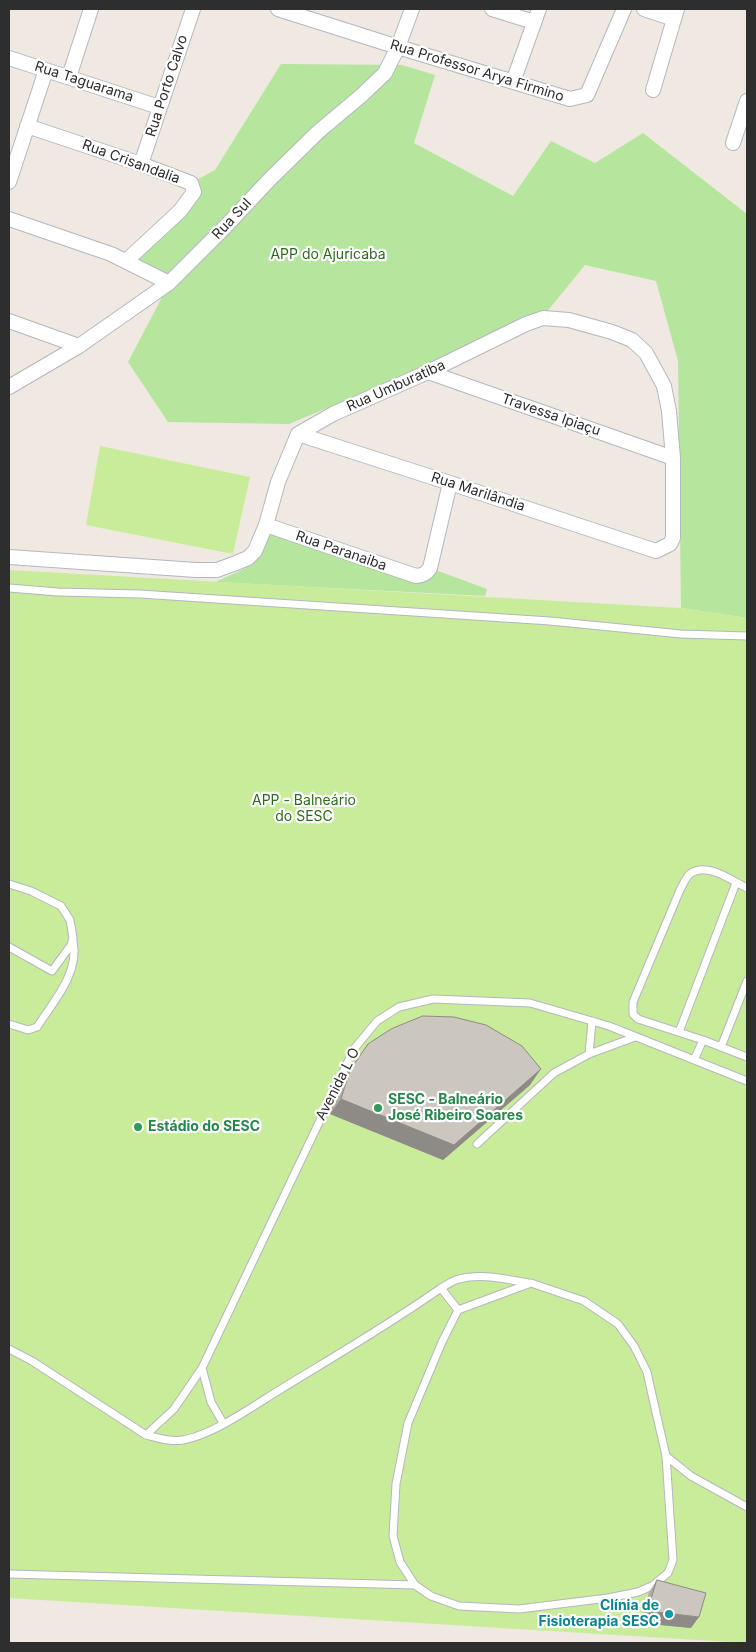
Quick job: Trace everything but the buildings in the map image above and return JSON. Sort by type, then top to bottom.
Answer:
[{"type":"street","points":[[68,77],[91,9]]},
{"type":"street","name":"Rua Porto Calvo","points":[[141,164],[193,9]]},
{"type":"street","name":"Rua Professor Arya Firmino","points":[[278,9],[562,98],[578,98],[587,95],[624,9]]},
{"type":"street","name":"Rua Sul","points":[[9,387],[79,346],[169,284],[318,132],[374,85],[385,72],[398,48],[412,9]]},
{"type":"street","points":[[492,9],[536,15],[513,82]]},
{"type":"street","points":[[644,9],[676,14],[653,90]]},
{"type":"street","name":"Rua Taguarama","points":[[9,58],[159,107]]},
{"type":"street","points":[[9,182],[46,70]]},
{"type":"street","points":[[733,143],[747,102]]},
{"type":"street","name":"Rua Crisandalia","points":[[27,126],[141,164],[191,183],[194,192],[180,211],[126,260]]},
{"type":"street","points":[[9,219],[126,260],[169,284]]},
{"type":"street","name":"Rua Umburatiba","points":[[298,434],[333,414],[428,372],[526,324],[544,318],[569,320],[612,332],[632,340],[646,353],[664,386],[669,411],[673,458],[673,538],[670,544],[656,551]]},
{"type":"street","points":[[9,321],[79,346]]},
{"type":"street","name":"Travessa Ipiaçu","points":[[428,372],[673,458]]},
{"type":"street","points":[[9,557],[196,570],[217,570],[242,561],[255,551],[266,525],[278,482],[298,434]]},
{"type":"street","name":"Rua Marilândia","points":[[298,434],[656,551]]},
{"type":"street","name":"Rua Paranaiba","points":[[266,525],[416,576],[423,575],[430,568],[450,483]]},
{"type":"lane","points":[[9,588],[58,592],[140,594],[550,621],[681,634],[747,636]]},
{"type":"lane","points":[[747,888],[713,871],[699,870],[690,874],[680,890],[633,1002],[633,1014],[638,1019],[703,1040],[747,1057]]},
{"type":"lane","points":[[679,1032],[736,883]]},
{"type":"lane","points":[[9,884],[32,891],[61,906],[70,920],[75,951],[70,975],[37,1027],[28,1030],[9,1024]]},
{"type":"lane","points":[[9,947],[52,971],[71,945],[73,938]]},
{"type":"lane","points":[[721,1047],[747,981]]},
{"type":"lane","name":"Avenida L O","points":[[146,1435],[174,1409],[202,1368],[354,1049],[377,1021],[399,1007],[433,999],[530,1003],[592,1021],[747,1081]]},
{"type":"lane","points":[[589,1054],[592,1021]]},
{"type":"lane","points":[[477,1144],[554,1073],[589,1054],[636,1037]]},
{"type":"lane","points":[[694,1060],[703,1040]]},
{"type":"lane","points":[[9,1349],[32,1361],[146,1435],[162,1440],[182,1440],[223,1424],[405,1313],[441,1288],[459,1279],[502,1278],[531,1284],[584,1300],[618,1324],[634,1346],[647,1372],[666,1456],[673,1560],[668,1573],[652,1586],[638,1592],[608,1598],[520,1609],[459,1606],[431,1596],[415,1585],[400,1562],[392,1536],[396,1484],[408,1423],[442,1342],[458,1310],[531,1284]]},
{"type":"lane","points":[[441,1288],[458,1310]]},
{"type":"lane","points":[[202,1368],[211,1402],[223,1424]]},
{"type":"lane","points":[[666,1456],[691,1476],[747,1507]]},
{"type":"lane","points":[[9,1574],[415,1585]]},
{"type":"green space","name":"APP do Ajuricaba","points":[[281,64],[402,65],[435,75],[414,143],[513,196],[551,141],[595,163],[643,133],[747,214],[747,618],[681,608],[678,361],[656,281],[585,265],[541,319],[289,424],[168,422],[128,362],[169,284],[126,261],[180,211],[191,183],[215,170]]},
{"type":"green space","points":[[100,446],[250,477],[233,554],[86,525]]},
{"type":"green space","points":[[272,527],[416,576],[430,568],[487,589],[485,596],[215,582],[244,569],[261,556]]},
{"type":"green space","name":"SESC - Balneário José Ribeiro Soares","points":[[9,570],[681,608],[747,618],[747,1643],[9,1598]]},
{"type":"place","name":"SESC - Balneário José Ribeiro Soares","points":[[378,1108]]},
{"type":"place","name":"Estádio do SESC","points":[[138,1127]]},
{"type":"place","name":"Clínia de Fisioterapia SESC","points":[[669,1614]]},
{"type":"park label","name":"APP - Balneário do SESC","points":[[304,810]]}]
